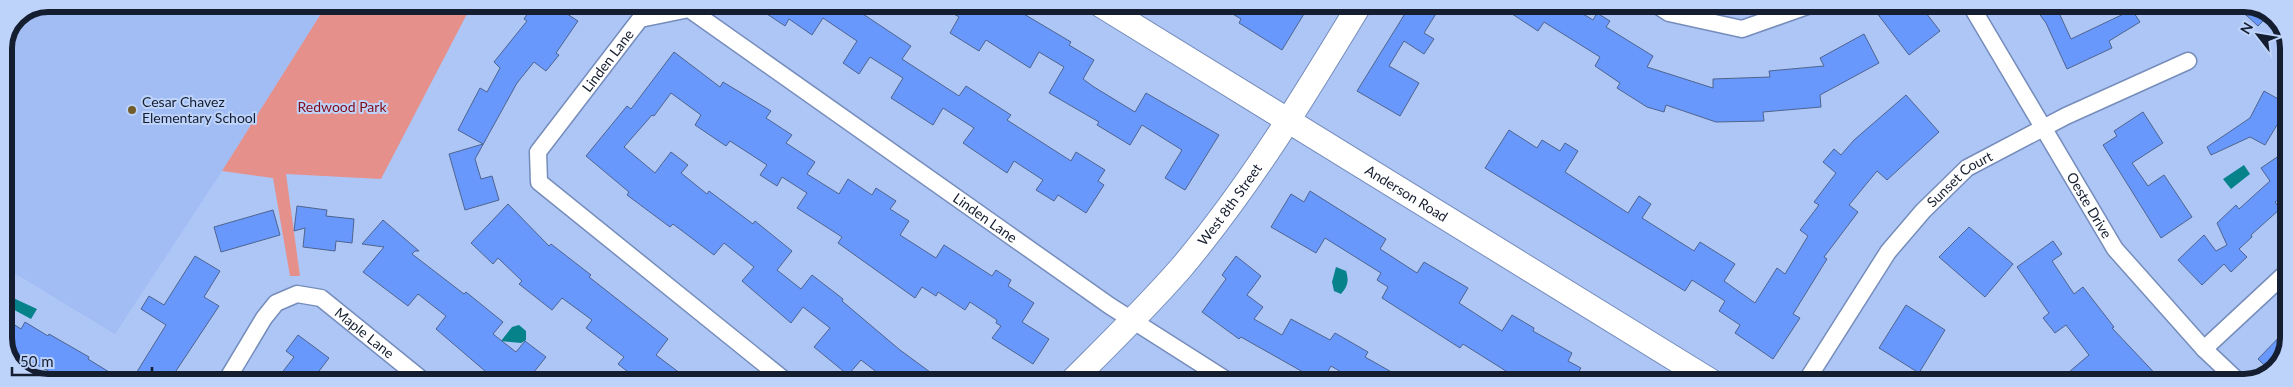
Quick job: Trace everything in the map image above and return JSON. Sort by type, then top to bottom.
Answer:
[{"type":"main road","name":"Anderson Road","points":[[1114,13],[1699,374]]},
{"type":"main road","name":"West 8th Street","points":[[1079,374],[1132,321],[1180,268],[1234,200],[1289,121],[1355,13]]},
{"type":"street","name":"Linden Lane","points":[[669,13],[640,19],[538,152],[539,182],[777,374]]},
{"type":"street","name":"Linden Lane","points":[[695,13],[1132,321],[1217,374]]},
{"type":"street","points":[[1669,13],[1742,29],[1787,13]]},
{"type":"street","name":"Oeste Drive","points":[[1975,13],[2116,249],[2204,349],[2230,374]]},
{"type":"street","name":"Sunset Court","points":[[1811,374],[1888,252],[1923,211],[1967,168],[2043,127],[2188,61]]},
{"type":"street","points":[[2204,349],[2280,278]]},
{"type":"street","name":"Maple Lane","points":[[230,374],[264,318],[276,302],[298,294],[321,298],[415,374]]},
{"type":"shaded area","name":"Cesar Chavez Elementary School","points":[[42,13],[321,13],[222,171],[115,334],[13,272],[13,42],[15,35],[23,23]]},
{"type":"shaded area","points":[[2244,165],[2250,174],[2231,189],[2223,179]]},
{"type":"shaded area","points":[[1336,267],[1346,271],[1347,274],[1348,280],[1341,294],[1334,291],[1332,282]]},
{"type":"shaded area","points":[[13,298],[37,309],[31,319],[13,309]]},
{"type":"shaded area","points":[[519,325],[526,331],[526,340],[521,343],[501,341],[512,327]]},
{"type":"green space","name":"Redwood Park","points":[[321,13],[467,13],[381,179],[286,174],[300,276],[290,276],[273,178],[222,171]]},
{"type":"building","points":[[528,13],[566,13],[578,21],[556,53],[559,55],[546,71],[534,62],[517,83],[475,159],[481,179],[492,176],[499,200],[465,210],[449,154],[483,144],[458,130],[480,88],[487,92],[500,68],[494,62],[527,21],[524,19]]},
{"type":"building","points":[[766,13],[862,13],[911,46],[902,59],[959,96],[966,86],[1011,115],[1007,120],[1071,161],[1076,152],[1105,170],[1098,181],[1104,185],[1086,213],[1058,195],[1054,201],[1036,190],[1043,180],[1014,161],[1007,173],[963,143],[974,128],[943,108],[933,125],[891,98],[903,78],[870,57],[859,74],[843,63],[857,41],[823,18],[812,35],[789,19],[785,26]]},
{"type":"building","points":[[953,13],[1022,13],[1071,42],[1069,45],[1094,60],[1083,79],[1094,87],[1135,112],[1146,93],[1219,135],[1185,190],[1165,178],[1182,150],[1142,125],[1130,145],[1097,125],[1099,122],[1049,93],[1064,67],[1039,52],[1030,68],[986,40],[979,51],[950,33],[959,17]]},
{"type":"building","points":[[1231,13],[1275,13],[1278,15],[1279,13],[1305,13],[1282,50],[1239,23],[1241,19]]},
{"type":"building","points":[[1405,13],[1436,13],[1424,33],[1434,39],[1424,54],[1404,41],[1389,66],[1419,83],[1400,116],[1357,91]]},
{"type":"building","points":[[1511,13],[1582,13],[1593,20],[1597,13],[1610,21],[1606,27],[1653,56],[1647,67],[1713,88],[1713,79],[1770,77],[1769,71],[1824,66],[1820,58],[1864,34],[1879,63],[1820,95],[1821,107],[1763,112],[1764,121],[1716,122],[1666,105],[1664,112],[1647,107],[1617,88],[1620,83],[1595,66],[1600,57],[1544,22],[1538,31]]},
{"type":"building","points":[[1877,13],[1926,13],[1940,31],[1909,55]]},
{"type":"building","points":[[2039,13],[2059,13],[2071,39],[2126,13],[2134,13],[2140,22],[2109,41],[2112,48],[2067,69],[2046,23]]},
{"type":"building","points":[[2244,13],[2256,14],[2265,19],[2258,26]]},
{"type":"building","points":[[674,52],[720,87],[723,82],[771,111],[766,118],[792,135],[786,143],[815,162],[807,174],[839,194],[848,179],[872,195],[876,188],[896,201],[890,209],[909,221],[900,235],[936,258],[944,245],[992,276],[996,270],[1011,280],[1008,286],[1034,303],[1022,322],[1049,339],[1033,364],[992,338],[1001,326],[996,323],[997,320],[970,302],[965,310],[938,292],[936,296],[922,287],[915,298],[838,243],[842,237],[797,208],[807,193],[782,177],[777,186],[760,175],[767,165],[730,141],[726,146],[695,125],[701,115],[671,93],[654,116],[652,115],[624,147],[655,173],[671,152],[688,165],[681,173],[707,194],[709,191],[753,224],[755,221],[792,251],[777,270],[801,289],[812,275],[843,299],[842,301],[900,350],[933,374],[879,374],[861,360],[847,374],[814,347],[830,328],[803,307],[791,323],[742,281],[754,267],[724,243],[714,255],[673,224],[670,227],[627,195],[629,192],[586,156],[627,106],[631,109]]},
{"type":"building","points":[[2264,91],[2280,100],[2280,120],[2265,145],[2250,137],[2211,155],[2207,147],[2250,118]]},
{"type":"building","points":[[1906,95],[1939,132],[1887,180],[1877,171],[1849,205],[1858,212],[1824,257],[1827,259],[1793,314],[1800,318],[1773,359],[1735,333],[1740,325],[1719,311],[1725,301],[1692,280],[1685,291],[1485,168],[1509,130],[1537,148],[1542,140],[1560,151],[1565,143],[1578,151],[1565,172],[1628,213],[1639,196],[1651,204],[1642,218],[1694,251],[1700,242],[1735,264],[1724,281],[1755,303],[1777,268],[1785,274],[1808,236],[1800,230],[1819,205],[1814,202],[1836,173],[1823,162],[1834,149],[1841,155],[1854,140]]},
{"type":"building","points":[[2143,112],[2163,143],[2132,163],[2148,186],[2164,175],[2192,217],[2161,238],[2103,145],[2117,136],[2114,131]]},
{"type":"building","points":[[2280,155],[2280,199],[2275,202],[2280,209],[2251,235],[2252,237],[2239,249],[2247,257],[2231,272],[2224,264],[2202,285],[2178,260],[2204,235],[2216,251],[2227,245],[2217,223],[2236,205],[2239,209],[2270,181],[2261,168]]},
{"type":"building","points":[[1310,191],[1386,239],[1380,249],[1417,273],[1424,262],[1468,288],[1459,303],[1502,331],[1512,315],[1534,328],[1533,331],[1572,353],[1568,361],[1581,368],[1577,374],[1511,374],[1463,344],[1460,348],[1382,298],[1388,287],[1377,280],[1381,273],[1325,238],[1316,253],[1271,227],[1291,194],[1304,202]]},
{"type":"building","points":[[508,204],[549,246],[551,244],[591,275],[589,277],[668,339],[656,355],[681,374],[631,374],[618,364],[624,357],[586,328],[592,320],[562,298],[552,310],[519,284],[522,281],[498,258],[493,264],[471,243]]},
{"type":"building","points":[[297,206],[327,210],[326,216],[354,219],[352,243],[336,241],[335,251],[303,247],[305,228],[294,231]]},
{"type":"building","points":[[273,210],[280,235],[221,252],[214,227]]},
{"type":"building","points":[[383,220],[419,251],[415,251],[412,254],[464,294],[466,292],[503,322],[493,334],[516,352],[525,341],[546,357],[532,374],[488,374],[436,329],[446,316],[418,294],[408,306],[363,272],[384,247],[362,244]]},
{"type":"building","points":[[1969,227],[2013,264],[1985,297],[1939,257]]},
{"type":"building","points":[[2053,241],[2062,254],[2052,261],[2074,294],[2083,287],[2114,327],[2112,328],[2155,374],[2104,374],[2102,372],[2100,374],[2067,374],[2089,355],[2066,325],[2055,333],[2043,318],[2049,313],[2017,267]]},
{"type":"building","points":[[195,256],[220,271],[204,297],[219,306],[174,374],[136,374],[166,325],[141,309],[149,296],[164,305]]},
{"type":"building","points":[[1236,256],[1261,276],[1247,295],[1263,307],[1254,319],[1282,335],[1291,319],[1330,340],[1335,333],[1368,352],[1365,357],[1395,374],[1345,374],[1331,366],[1326,374],[1302,374],[1303,372],[1241,337],[1239,339],[1202,312],[1226,279],[1222,275]]},
{"type":"building","points":[[1906,305],[1945,330],[1919,373],[1879,348]]},
{"type":"building","points":[[25,322],[48,336],[49,334],[89,357],[88,359],[112,374],[54,374],[28,360],[25,365],[16,354],[13,341],[13,324],[21,329]]},
{"type":"building","points":[[298,335],[329,358],[317,374],[281,374],[294,357],[286,351]]},
{"type":"building","points":[[2280,336],[2279,350],[2272,362],[2266,367],[2258,359]]},
{"type":"place","name":"Cesar Chavez Elementary School","points":[[132,110]]}]
